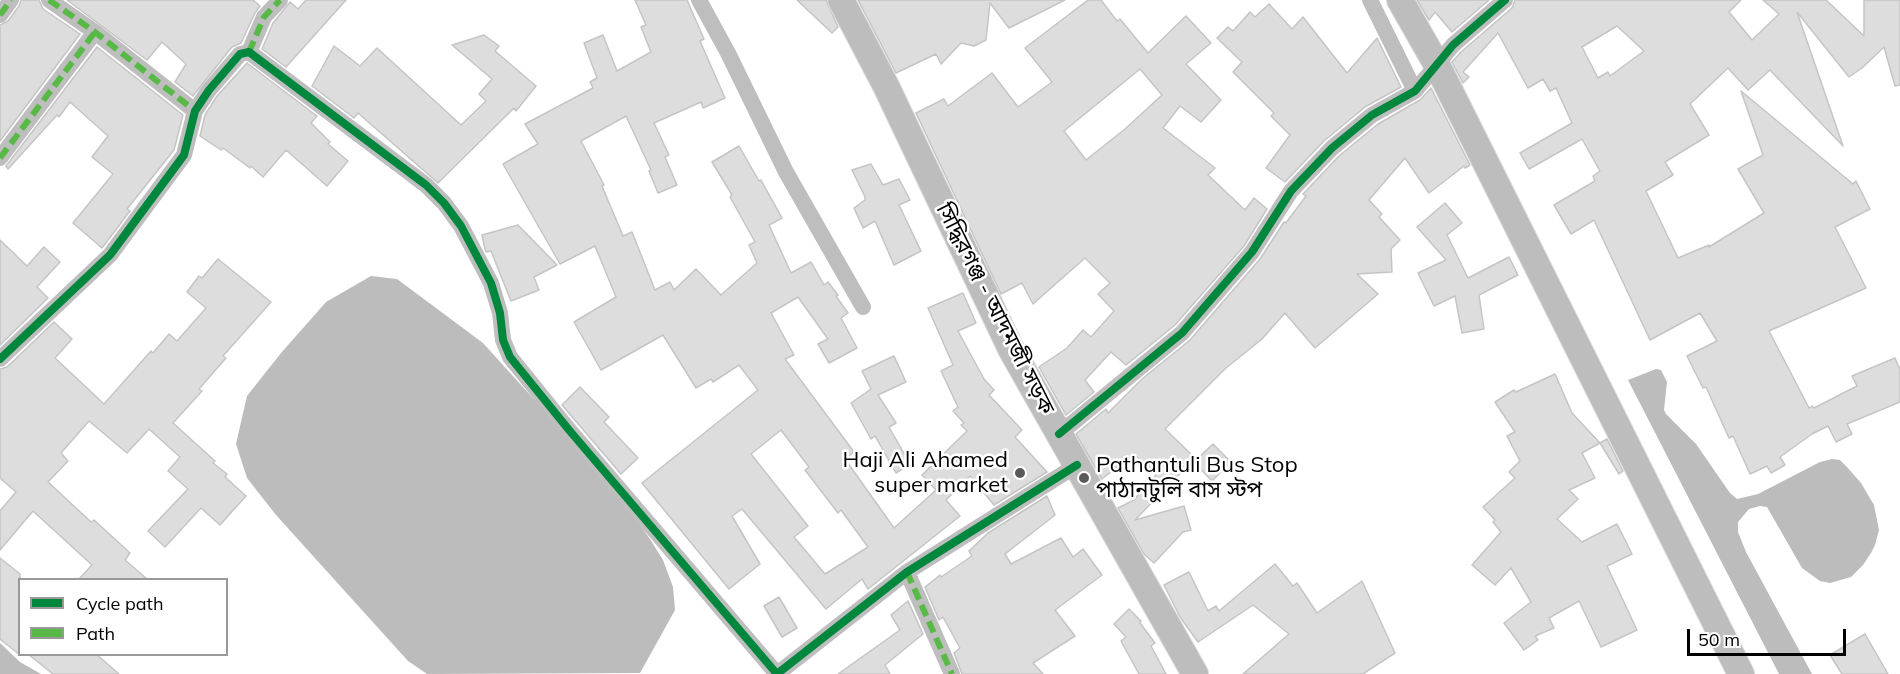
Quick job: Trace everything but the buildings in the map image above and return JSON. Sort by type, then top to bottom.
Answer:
[{"type":"main road","name":"সিদ্ধিরগঞ্জ - আদমজী সড়ক","points":[[841,0],[886,86],[1011,349],[1195,674]]},
{"type":"main road","points":[[1400,0],[1437,64],[1741,674]]},
{"type":"street","points":[[0,15],[11,0]]},
{"type":"street","points":[[49,0],[95,32],[195,111]]},
{"type":"street","points":[[249,52],[264,17],[280,0]]},
{"type":"street","points":[[699,0],[728,53],[786,172],[863,307]]},
{"type":"street","points":[[1370,0],[1415,91]]},
{"type":"street","points":[[1059,434],[1182,333],[1252,252],[1291,191],[1332,148],[1372,115],[1415,91],[1453,45],[1505,0]]},
{"type":"street","points":[[0,158],[95,32]]},
{"type":"street","points":[[0,359],[110,255],[184,155],[195,111],[209,90],[240,54],[249,52],[426,185],[444,203],[461,226],[491,283],[500,313],[503,340],[510,357],[576,439],[777,674],[907,572],[1077,465]]},
{"type":"street","points":[[907,572],[952,674]]},
{"type":"shaded area","points":[[371,276],[397,279],[483,343],[609,482],[650,539],[663,560],[673,587],[675,610],[640,673],[427,674],[408,661],[276,515],[247,478],[236,444],[247,396],[326,302]]},
{"type":"shaded area","points":[[1656,369],[1661,370],[1667,382],[1664,410],[1666,414],[1696,444],[1730,493],[1737,499],[1758,494],[1820,462],[1832,459],[1840,460],[1846,466],[1861,483],[1874,505],[1879,530],[1871,553],[1851,577],[1830,583],[1820,581],[1802,568],[1767,507],[1749,509],[1738,522],[1738,532],[1746,552],[1812,674],[1779,674],[1628,380]]},
{"type":"shaded area","points":[[0,643],[20,662],[41,674],[0,674]]},
{"type":"marked path","points":[[0,15],[11,0]]},
{"type":"marked path","points":[[49,0],[95,32],[195,111]]},
{"type":"marked path","points":[[249,52],[264,17],[280,0]]},
{"type":"marked path","points":[[0,158],[95,32]]},
{"type":"marked path","points":[[907,572],[952,674]]},
{"type":"cycle path","points":[[1059,434],[1182,333],[1252,252],[1291,191],[1332,148],[1372,115],[1415,91],[1453,45],[1505,0]]},
{"type":"cycle path","points":[[0,359],[110,255],[184,155],[195,111],[209,90],[240,54],[249,52],[426,185],[444,203],[461,226],[491,283],[500,313],[503,340],[510,357],[569,430],[777,674],[907,572],[1077,465]]},
{"type":"place","name":"Haji Ali Ahamed super market","points":[[1020,473]]},
{"type":"place","name":"Pathantuli Bus Stop পাঠানটুলি বাস স্টপ","points":[[1084,478]]}]
